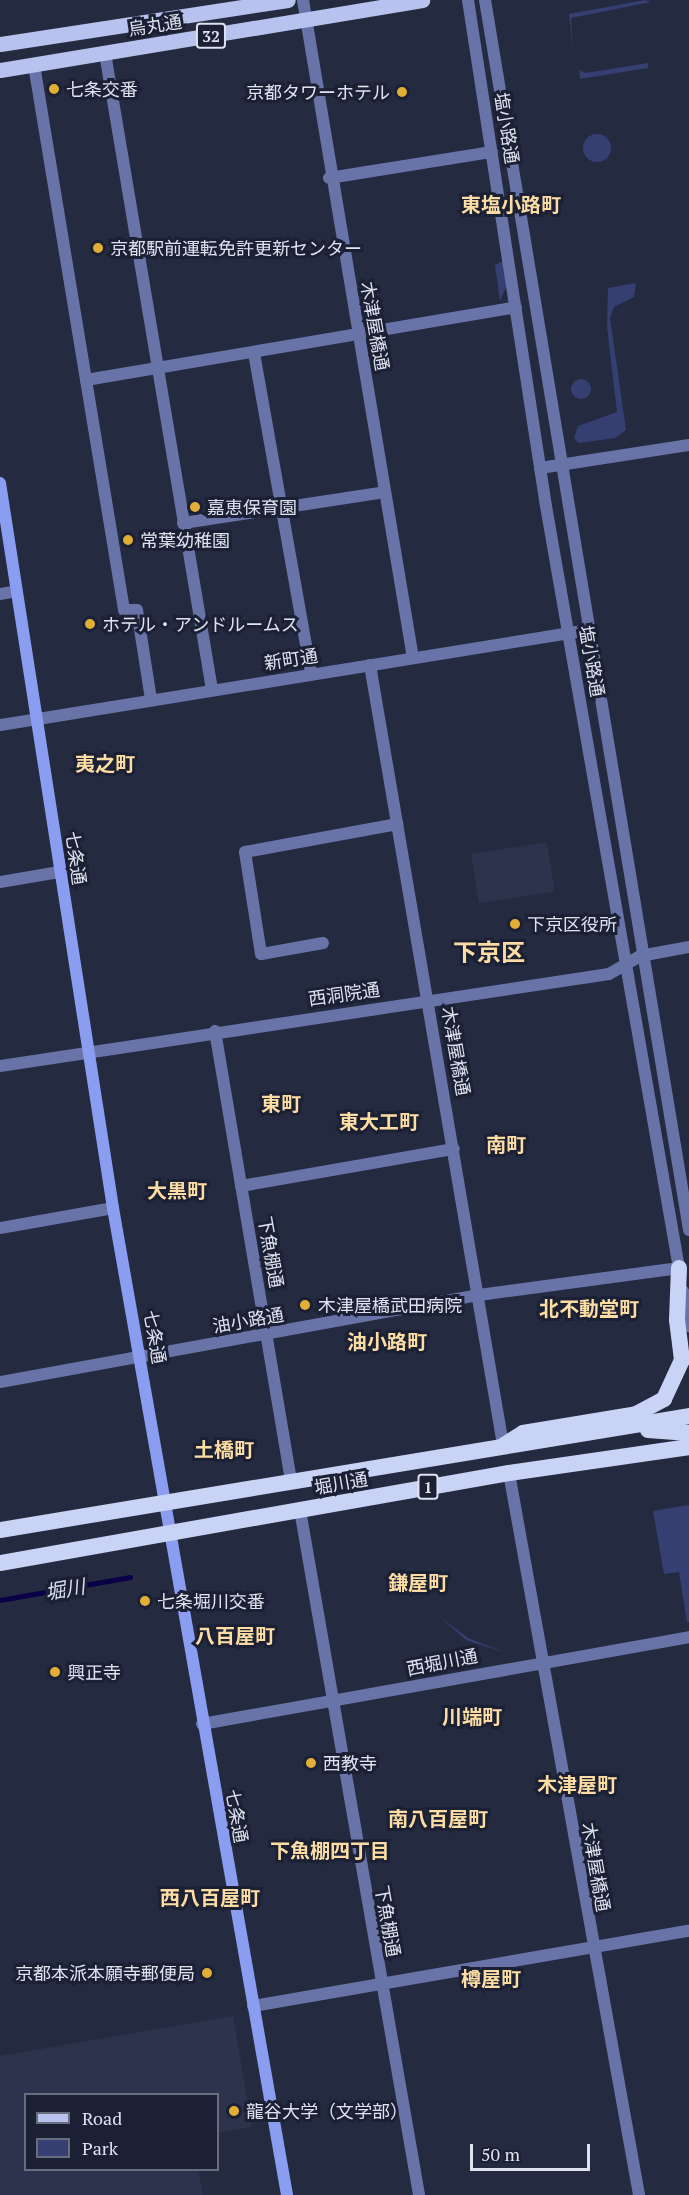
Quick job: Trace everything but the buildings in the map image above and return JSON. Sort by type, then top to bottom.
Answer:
[{"type":"highway","name":"1","points":[[503,1445],[523,1433],[636,1414],[664,1400],[682,1360],[677,1320],[679,1268]]},
{"type":"highway","name":"堀川通","points":[[0,1530],[164,1501],[689,1416]]},
{"type":"highway","name":"1","points":[[626,1428],[689,1433]]},
{"type":"highway","name":"堀川通","points":[[0,1563],[509,1473],[689,1447]]},
{"type":"main road","name":"烏丸通","points":[[0,45],[288,0]]},
{"type":"main road","name":"烏丸通","points":[[0,70],[422,0]]},
{"type":"main road","name":"七条通","points":[[0,483],[113,1208],[141,1357],[202,1724],[287,2195]]},
{"type":"street","name":"木津屋橋通","points":[[303,0],[329,178],[360,336],[412,658]]},
{"type":"street","name":"塩小路通","points":[[468,0],[540,468],[689,1326]]},
{"type":"street","name":"塩小路通","points":[[485,0],[560,464],[646,955],[689,1230]]},
{"type":"street","points":[[105,53],[212,690]]},
{"type":"street","points":[[34,65],[124,610],[137,610],[151,699]]},
{"type":"street","points":[[329,178],[492,152]]},
{"type":"street","points":[[86,380],[360,336],[516,307]]},
{"type":"street","points":[[254,353],[311,674]]},
{"type":"street","points":[[540,468],[689,445]]},
{"type":"street","points":[[183,523],[385,492]]},
{"type":"street","points":[[0,594],[17,591]]},
{"type":"street","name":"新町通","points":[[0,725],[589,630]]},
{"type":"street","name":"木津屋橋通","points":[[370,665],[480,1295],[503,1445]]},
{"type":"street","points":[[323,943],[261,954],[245,852],[397,824]]},
{"type":"street","points":[[0,882],[59,872]]},
{"type":"street","name":"西洞院通","points":[[0,1066],[215,1031],[609,974],[646,955],[689,947]]},
{"type":"street","name":"下魚棚通","points":[[215,1031],[291,1480]]},
{"type":"street","points":[[242,1186],[454,1149]]},
{"type":"street","points":[[0,1228],[113,1208]]},
{"type":"street","name":"油小路通","points":[[0,1382],[480,1295],[679,1268]]},
{"type":"street","name":"木津屋橋通","points":[[509,1473],[592,1948],[639,2195]]},
{"type":"street","name":"下魚棚通","points":[[300,1510],[380,1982],[419,2195]]},
{"type":"street","name":"西堀川通","points":[[202,1724],[689,1637]]},
{"type":"street","points":[[253,2006],[380,1982],[689,1931]]},
{"type":"shaded area","points":[[547,842],[555,891],[479,903],[471,854]]},
{"type":"shaded area","name":"龍谷大学（文学部）","points":[[233,2016],[252,2127],[219,2133],[219,2093],[24,2093],[24,2171],[198,2171],[203,2195],[0,2195],[0,2056]]},
{"type":"green space","points":[[645,0],[651,2],[571,18],[573,52],[569,14]]},
{"type":"green space","points":[[648,63],[648,68],[580,79],[579,70],[586,73]]},
{"type":"green space","points":[[597,134],[607,138],[611,148],[607,158],[597,162],[587,158],[583,148],[587,138]]},
{"type":"green space","points":[[503,261],[507,285],[500,301],[495,265]]},
{"type":"green space","points":[[636,283],[634,297],[614,307],[610,318],[626,430],[615,438],[579,443],[574,438],[578,426],[617,412],[607,327],[608,288]]},
{"type":"green space","points":[[581,379],[588,382],[591,389],[588,396],[581,399],[574,396],[571,389],[574,382]]},
{"type":"green space","points":[[689,1505],[689,1622],[687,1622],[679,1572],[664,1574],[653,1511]]},
{"type":"green space","points":[[439,1616],[468,1638],[506,1653],[466,1640]]},
{"type":"waterway","name":"堀川","points":[[0,1600],[130,1577]]},
{"type":"place","name":"七条交番","points":[[54,89]]},
{"type":"place","name":"京都タワーホテル","points":[[402,92]]},
{"type":"place","name":"京都駅前運転免許更新センター","points":[[98,248]]},
{"type":"place","name":"嘉恵保育園","points":[[195,507]]},
{"type":"place","name":"常葉幼稚園","points":[[128,540]]},
{"type":"place","name":"ホテル・アンドルームス","points":[[90,624]]},
{"type":"place","name":"下京区役所","points":[[515,924]]},
{"type":"place","name":"木津屋橋武田病院","points":[[305,1305]]},
{"type":"place","name":"七条堀川交番","points":[[145,1601]]},
{"type":"place","name":"興正寺","points":[[55,1672]]},
{"type":"place","name":"西教寺","points":[[311,1763]]},
{"type":"place","name":"京都本派本願寺郵便局","points":[[207,1973]]},
{"type":"place","name":"龍谷大学（文学部）","points":[[234,2111]]},
{"type":"district","name":"東塩小路町","points":[[511,204]]},
{"type":"district","name":"夷之町","points":[[105,763]]},
{"type":"district","name":"下京区","points":[[489,953]]},
{"type":"district","name":"東町","points":[[281,1103]]},
{"type":"district","name":"東大工町","points":[[379,1121]]},
{"type":"district","name":"南町","points":[[506,1144]]},
{"type":"district","name":"大黒町","points":[[177,1190]]},
{"type":"district","name":"北不動堂町","points":[[589,1308]]},
{"type":"district","name":"油小路町","points":[[387,1341]]},
{"type":"district","name":"土橋町","points":[[224,1449]]},
{"type":"district","name":"鎌屋町","points":[[418,1582]]},
{"type":"district","name":"八百屋町","points":[[235,1635]]},
{"type":"district","name":"川端町","points":[[472,1716]]},
{"type":"district","name":"木津屋町","points":[[577,1784]]},
{"type":"district","name":"南八百屋町","points":[[438,1818]]},
{"type":"district","name":"下魚棚四丁目","points":[[330,1850]]},
{"type":"district","name":"西八百屋町","points":[[210,1897]]},
{"type":"district","name":"樽屋町","points":[[491,1978]]}]
